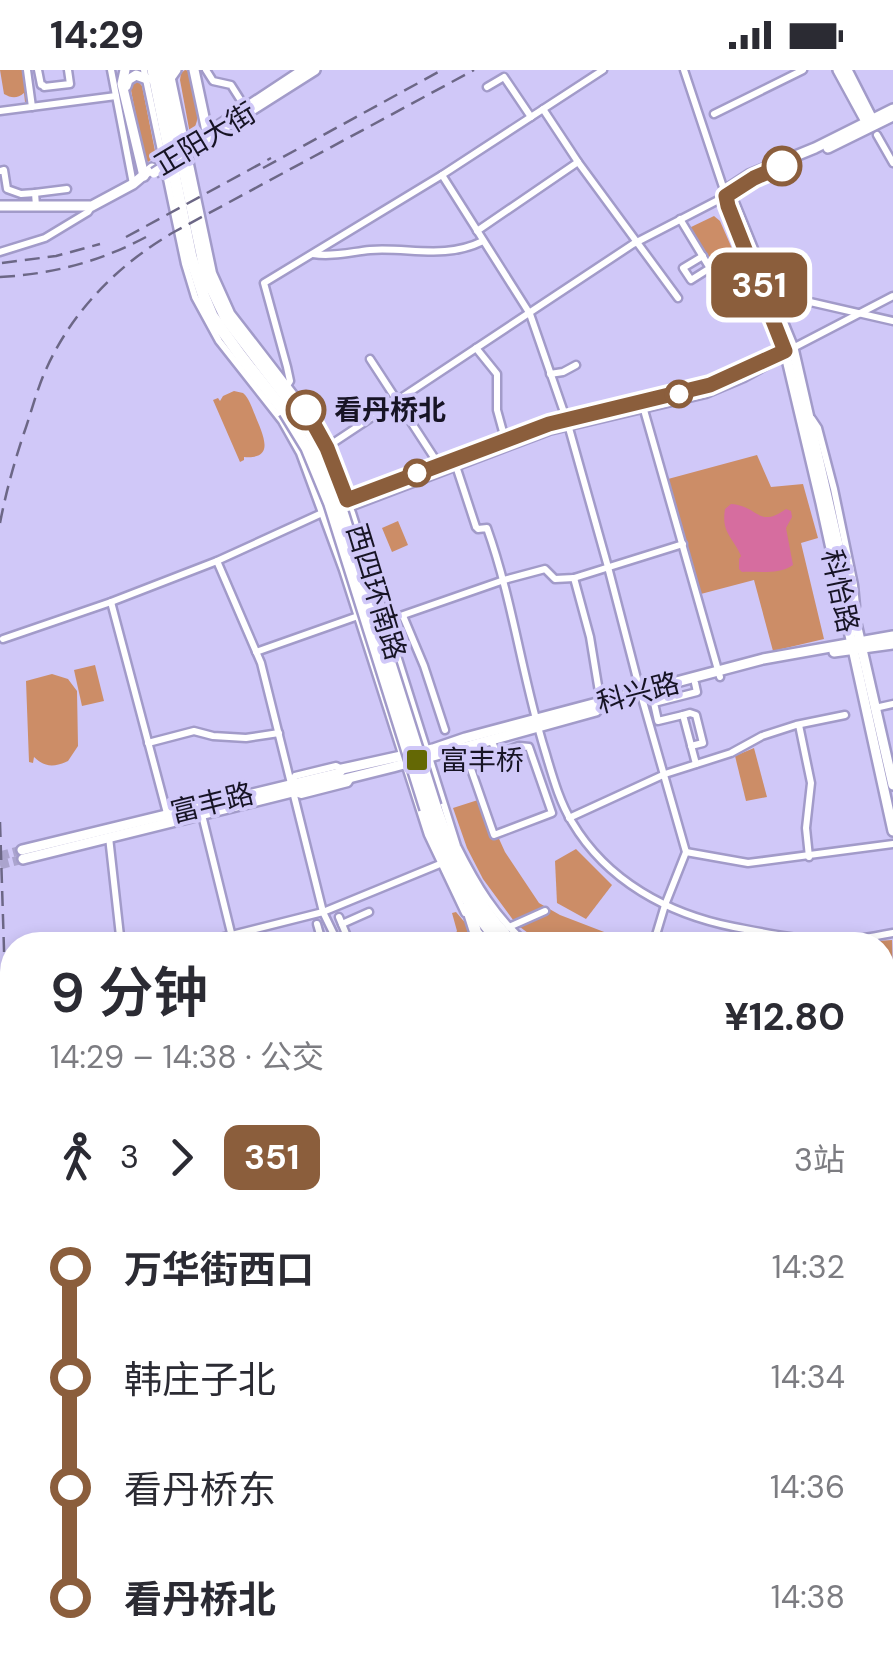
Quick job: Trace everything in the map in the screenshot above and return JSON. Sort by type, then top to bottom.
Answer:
[{"type":"highway","name":"西四环南路","points":[[170,72],[207,278],[226,318],[284,409],[313,438],[336,493],[442,852],[463,895],[497,932]]},
{"type":"highway","name":"西四环南路","points":[[148,73],[204,297],[212,316],[260,371]]},
{"type":"highway","points":[[190,281],[212,316]]},
{"type":"highway","points":[[260,371],[288,384]]},
{"type":"highway","name":"西四环南路","points":[[431,808],[461,870],[499,932]]},
{"type":"highway","points":[[472,876],[500,932]]},
{"type":"highway","points":[[463,895],[476,930]]},
{"type":"main road","points":[[125,70],[121,95],[150,172]]},
{"type":"main road","name":"正阳大街","points":[[208,135],[304,70]]},
{"type":"main road","name":"正阳大街","points":[[0,206],[92,206],[133,184],[291,77],[315,70]]},
{"type":"main road","points":[[838,70],[872,126]]},
{"type":"main road","points":[[847,70],[872,126]]},
{"type":"main road","points":[[198,71],[208,135]]},
{"type":"main road","points":[[121,95],[131,77],[148,73]]},
{"type":"main road","points":[[726,196],[754,178],[824,150],[893,113]]},
{"type":"main road","points":[[726,196],[734,204],[772,294],[788,352]]},
{"type":"main road","points":[[726,196],[788,352]]},
{"type":"main road","name":"科怡路","points":[[788,352],[808,413],[856,617],[857,645],[893,785]]},
{"type":"main road","name":"科怡路","points":[[788,352],[857,645],[893,831]]},
{"type":"main road","points":[[875,643],[893,632]]},
{"type":"main road","points":[[875,643],[893,646]]},
{"type":"main road","name":"科兴路","points":[[427,754],[778,656],[875,643]]},
{"type":"main road","name":"科兴路","points":[[427,754],[491,740],[601,704],[696,683],[719,674]]},
{"type":"main road","points":[[402,760],[427,754]]},
{"type":"main road","name":"富丰路","points":[[168,818],[202,815],[342,769],[402,760]]},
{"type":"main road","name":"富丰路","points":[[23,855],[293,788],[350,778],[402,760]]},
{"type":"street","points":[[27,70],[32,107]]},
{"type":"street","points":[[38,70],[44,88],[70,84],[68,70]]},
{"type":"street","points":[[111,70],[121,95],[133,184]]},
{"type":"street","points":[[288,384],[264,283],[603,70]]},
{"type":"street","points":[[327,448],[636,243],[726,196],[684,70]]},
{"type":"street","points":[[714,114],[803,70]]},
{"type":"street","points":[[198,71],[213,81],[231,85],[245,107]]},
{"type":"street","name":"西四环南路","points":[[170,72],[213,272],[231,313],[288,384],[327,448],[457,846],[472,876]]},
{"type":"street","name":"西四环南路","points":[[148,73],[190,281],[219,341],[284,409],[324,513],[402,760],[440,864],[458,902],[476,930],[482,932]]},
{"type":"street","points":[[487,87],[504,77],[531,117]]},
{"type":"street","points":[[0,111],[121,95]]},
{"type":"street","points":[[543,109],[678,298]]},
{"type":"street","points":[[872,126],[893,163]]},
{"type":"street","points":[[477,232],[578,162]]},
{"type":"street","points":[[0,171],[4,170],[6,190],[21,194],[67,189]]},
{"type":"street","points":[[442,174],[530,314],[567,423],[608,566],[686,852],[656,932]]},
{"type":"street","points":[[34,193],[36,206]]},
{"type":"street","points":[[0,252],[45,238],[92,206]]},
{"type":"street","points":[[680,220],[703,256],[712,271],[691,280],[683,268],[703,256]]},
{"type":"street","points":[[312,254],[374,250],[429,254],[483,241]]},
{"type":"street","points":[[772,294],[893,321]]},
{"type":"street","points":[[4,639],[111,602],[217,561],[324,513],[567,423],[644,410],[706,394],[893,296]]},
{"type":"street","points":[[476,348],[497,374],[497,410],[506,439]]},
{"type":"street","points":[[348,504],[506,439],[710,385],[788,352]]},
{"type":"street","points":[[370,359],[439,465]]},
{"type":"street","points":[[550,374],[576,365]]},
{"type":"street","points":[[644,410],[719,674]]},
{"type":"street","points":[[456,466],[476,527],[487,528],[504,580],[536,724],[569,818],[594,854],[636,890],[700,920],[765,932]]},
{"type":"street","points":[[312,484],[329,489],[339,485],[339,478]]},
{"type":"street","points":[[386,621],[545,569],[556,578],[574,578],[683,544]]},
{"type":"street","points":[[217,561],[256,652],[280,733],[323,912],[337,932]]},
{"type":"street","points":[[574,578],[590,637],[601,704]]},
{"type":"street","points":[[350,593],[374,585]]},
{"type":"street","points":[[111,602],[168,818]]},
{"type":"street","points":[[256,652],[358,616]]},
{"type":"street","points":[[403,616],[445,730]]},
{"type":"street","points":[[696,683],[697,692],[654,704],[658,721],[683,715],[696,764]]},
{"type":"street","points":[[876,708],[893,704]]},
{"type":"street","points":[[569,818],[665,774],[731,753],[762,736],[845,715]]},
{"type":"street","points":[[799,725],[811,782],[806,828],[809,856]]},
{"type":"street","points":[[148,742],[194,731],[246,738],[280,733]]},
{"type":"street","points":[[396,740],[421,734]]},
{"type":"street","points":[[491,740],[497,752]]},
{"type":"street","points":[[529,747],[540,778],[552,812],[494,835],[471,763],[497,752],[529,747]]},
{"type":"street","points":[[540,778],[552,774]]},
{"type":"street","points":[[202,815],[231,932]]},
{"type":"street","points":[[109,833],[120,932]]},
{"type":"street","points":[[686,852],[748,863],[893,844]]},
{"type":"street","points":[[247,932],[323,912],[440,864]]},
{"type":"street","points":[[514,932],[545,911]]},
{"type":"street","points":[[343,932],[341,921],[369,912]]},
{"type":"street","points":[[317,924],[319,932]]},
{"type":"shaded area","points":[[0,70],[26,70],[29,101],[25,102],[24,93],[14,97],[4,94]]},
{"type":"shaded area","points":[[185,70],[189,71],[197,107],[197,121],[190,134],[180,80]]},
{"type":"shaded area","points":[[134,81],[142,86],[156,156],[148,162],[130,85]]},
{"type":"shaded area","points":[[714,216],[720,221],[745,278],[728,290],[689,228]]},
{"type":"shaded area","points":[[234,391],[249,400],[264,444],[261,454],[244,457],[240,462],[213,400],[220,401]]},
{"type":"shaded area","points":[[757,455],[771,487],[803,484],[818,538],[801,543],[824,639],[773,651],[754,580],[697,595],[668,479]]},
{"type":"shaded area","points":[[731,504],[764,517],[786,509],[791,511],[786,528],[793,565],[775,571],[742,572],[741,556],[725,524],[725,509]]},
{"type":"shaded area","points":[[398,521],[408,545],[392,552],[382,528]]},
{"type":"shaded area","points":[[95,665],[104,701],[82,706],[74,670]]},
{"type":"shaded area","points":[[52,674],[68,679],[77,691],[78,746],[68,761],[50,765],[34,757],[33,763],[29,762],[26,681]]},
{"type":"shaded area","points":[[754,748],[767,797],[746,801],[735,756]]},
{"type":"shaded area","points":[[481,799],[505,852],[539,903],[604,932],[527,932],[516,924],[483,879],[453,808]]},
{"type":"shaded area","points":[[576,849],[612,885],[586,919],[557,903],[555,861]]},
{"type":"shaded area","points":[[456,912],[473,932],[456,932],[452,913]]},
{"type":"tunnel","points":[[0,856],[22,850]]},
{"type":"tunnel","points":[[0,865],[23,859]]},
{"type":"railway","points":[[263,168],[442,70]]},
{"type":"railway","points":[[0,523],[44,374],[67,331],[97,292],[133,260],[174,232],[474,70]]},
{"type":"railway","points":[[126,237],[271,158]]},
{"type":"railway","points":[[0,277],[75,265],[146,237]]},
{"type":"railway","points":[[2,263],[56,256],[100,244]]},
{"type":"railway","points":[[0,822],[3,932]]},
{"type":"bus line","name":"351","points":[[306,410],[327,448],[347,500],[549,424],[710,385],[785,351],[726,196],[782,166]]},
{"type":"place","name":"看丹桥北","points":[[306,410]]},
{"type":"place","name":"富丰桥","points":[[417,760]]}]
